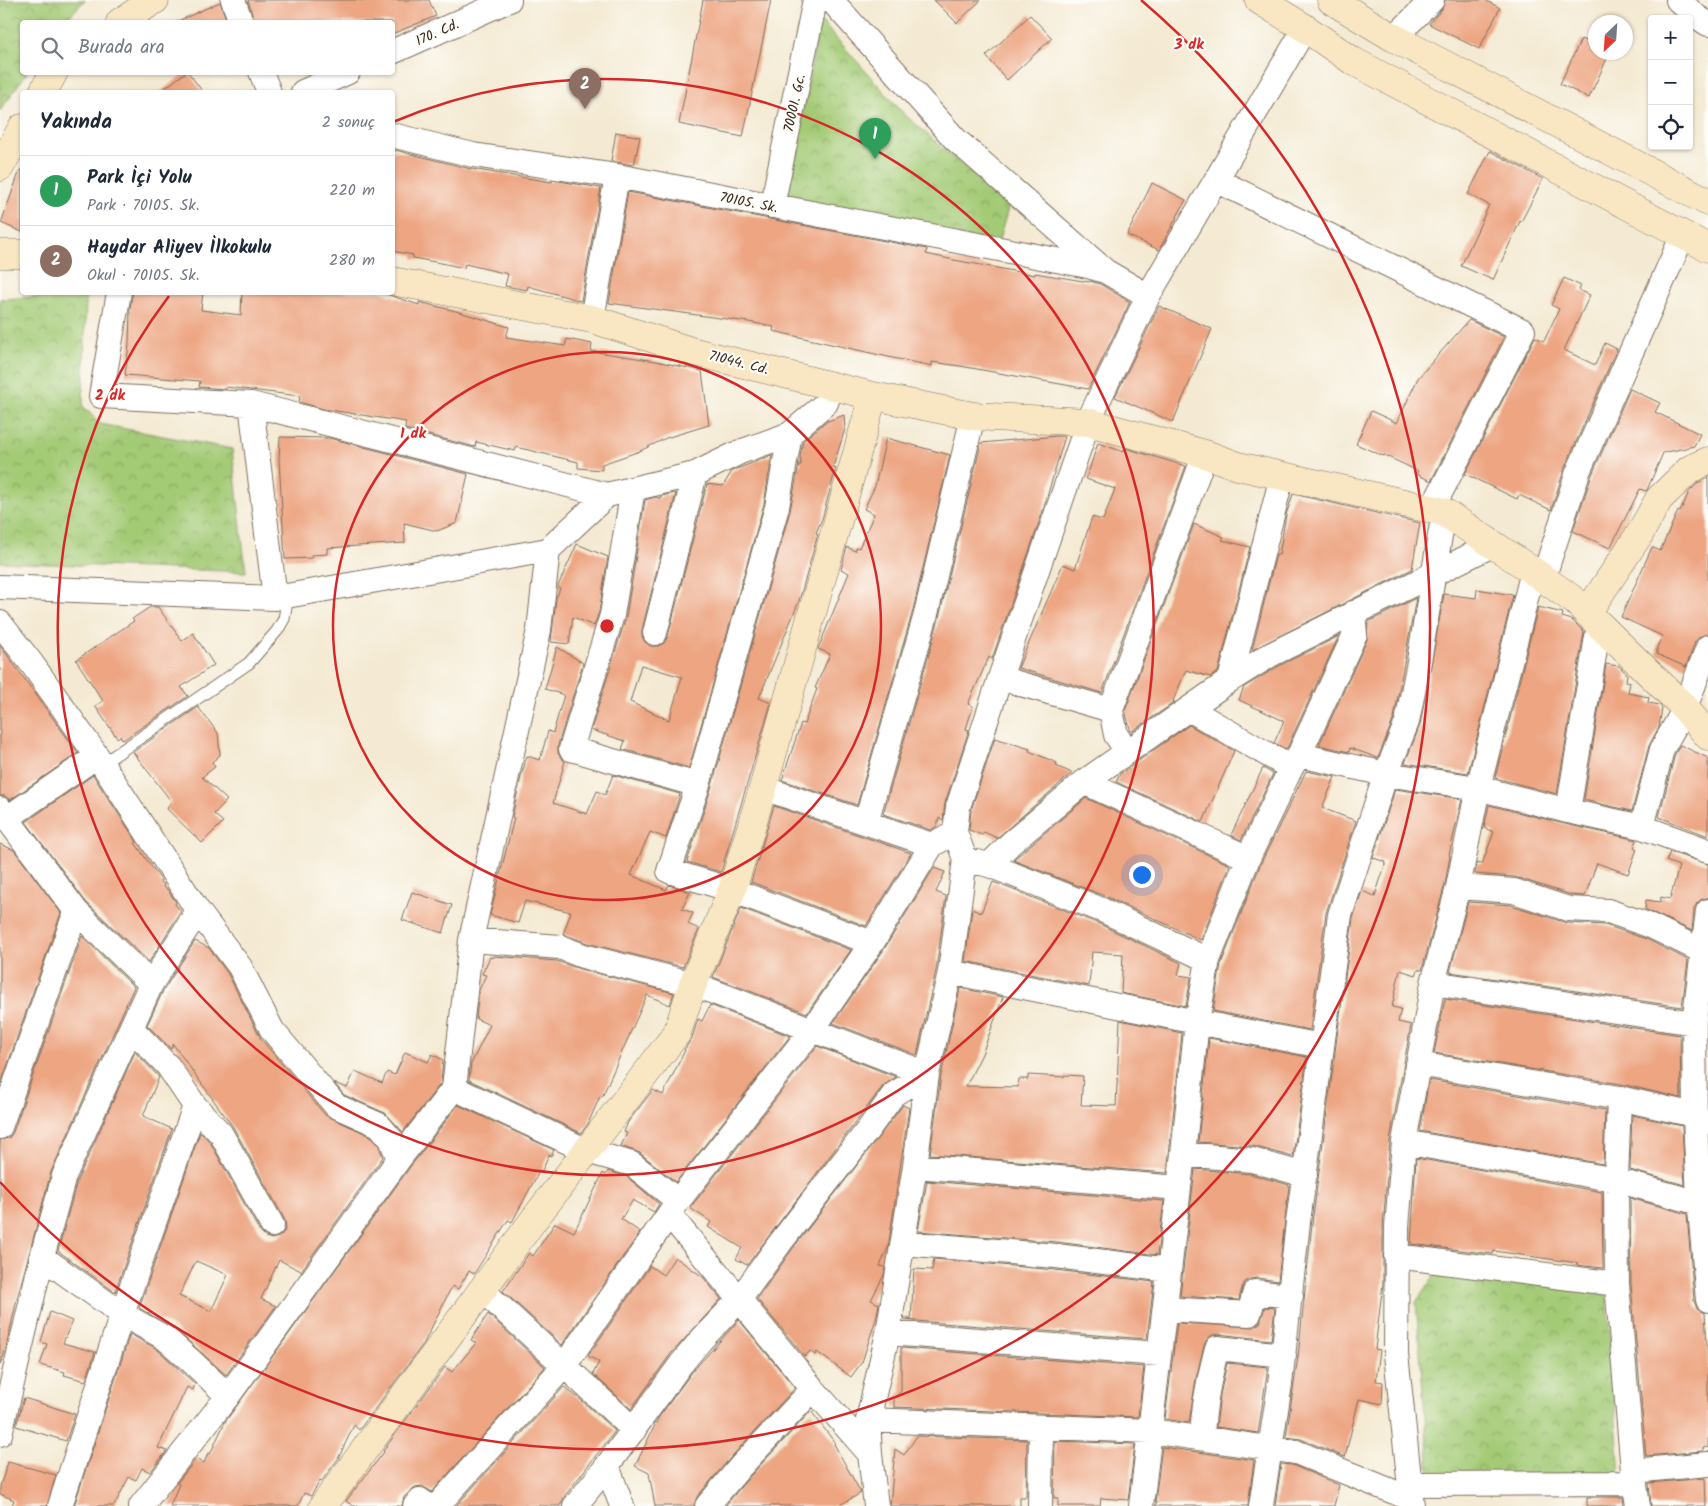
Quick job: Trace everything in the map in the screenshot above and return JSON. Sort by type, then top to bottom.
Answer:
[{"type":"street","points":[[123,20],[155,0]]},
{"type":"street","points":[[233,0],[241,20]]},
{"type":"street","name":"170. Cd.","points":[[395,51],[509,0]]},
{"type":"street","name":"70001. Gc.","points":[[772,206],[815,0]]},
{"type":"street","points":[[831,0],[956,140],[1105,271],[1148,296]]},
{"type":"street","points":[[1259,0],[1305,28],[1353,61],[1708,248]]},
{"type":"street","points":[[1331,0],[1394,38],[1707,199]]},
{"type":"street","points":[[1394,38],[1432,0]]},
{"type":"street","points":[[1678,0],[1708,24]]},
{"type":"street","points":[[858,1506],[875,1497],[868,1420],[888,1333],[915,1166],[927,1074],[950,972],[965,859],[955,832],[958,807],[1088,422],[1148,296],[1305,28]]},
{"type":"street","points":[[44,90],[52,75]]},
{"type":"street","points":[[262,75],[268,90]]},
{"type":"street","points":[[308,90],[341,75]]},
{"type":"street","points":[[0,167],[20,132]]},
{"type":"street","name":"70105. Sk.","points":[[395,136],[473,155],[617,176],[1088,266],[1105,271]]},
{"type":"street","points":[[592,318],[617,176]]},
{"type":"street","points":[[1216,180],[1523,332],[1438,511],[1434,573],[1407,722],[1386,774],[1340,916],[1306,1175],[1298,1222],[1284,1355],[1261,1506]]},
{"type":"street","points":[[1410,1496],[1396,1354],[1396,1256],[1404,1142],[1433,983],[1458,887],[1478,788],[1538,575],[1578,472],[1683,235]]},
{"type":"street","points":[[0,254],[20,254]]},
{"type":"street","name":"71044. Cd.","points":[[395,282],[592,318],[691,351],[873,396],[973,416],[1088,422],[1205,454],[1238,466],[1438,511]]},
{"type":"street","points":[[118,295],[101,396],[251,404],[607,495],[695,474],[740,452],[790,434],[826,403],[832,386]]},
{"type":"street","points":[[328,1504],[482,1290],[677,1033],[693,984],[732,890],[764,788],[873,396]]},
{"type":"street","points":[[251,404],[282,597]]},
{"type":"street","points":[[866,822],[925,618],[973,416]]},
{"type":"street","points":[[790,434],[777,508],[698,785],[669,871],[732,890],[872,944]]},
{"type":"street","points":[[1127,751],[1116,735],[1111,710],[1205,454]]},
{"type":"street","points":[[1568,811],[1593,619],[1659,499],[1690,469],[1708,461]]},
{"type":"street","points":[[655,633],[695,474]]},
{"type":"street","points":[[1230,680],[1282,476]]},
{"type":"street","points":[[633,489],[612,615],[571,749],[698,785]]},
{"type":"street","points":[[0,587],[282,597],[548,550],[607,495]]},
{"type":"street","points":[[1438,511],[1575,601],[1684,708],[1708,736]]},
{"type":"street","points":[[989,865],[1011,843],[1084,782],[1230,680],[1270,655],[1492,545]]},
{"type":"street","points":[[145,1505],[228,1396],[399,1159],[454,1088],[471,940],[539,630],[548,550]]},
{"type":"street","points":[[1141,1506],[1197,1022],[1208,960],[1248,858],[1355,634],[1353,613]]},
{"type":"street","points":[[0,623],[32,664],[99,760],[198,911],[240,966],[272,1030],[336,1106],[379,1125],[391,1139],[399,1159]]},
{"type":"street","points":[[1642,827],[1662,749],[1684,708],[1708,647]]},
{"type":"street","points":[[1000,678],[1111,710]]},
{"type":"street","points":[[1189,709],[1295,762],[1478,788],[1568,811],[1642,827],[1708,851]]},
{"type":"street","points":[[99,760],[3,814],[76,911],[151,984]]},
{"type":"street","points":[[1084,782],[1248,858]]},
{"type":"street","points":[[764,788],[932,845]]},
{"type":"street","points":[[437,1506],[564,1366],[674,1207],[812,1030],[872,944],[932,845],[955,832]]},
{"type":"street","points":[[965,859],[989,865],[1102,910],[1208,960]]},
{"type":"street","points":[[1458,887],[1514,891],[1568,909],[1608,910],[1651,926],[1704,952]]},
{"type":"street","points":[[0,1128],[76,911]]},
{"type":"street","points":[[0,1434],[42,1257],[64,1176],[151,984],[198,911]]},
{"type":"street","points":[[1708,911],[1694,1023],[1702,1121],[1700,1203],[1708,1300]]},
{"type":"street","points":[[471,940],[560,947],[583,956],[693,984],[927,1074]]},
{"type":"street","points":[[950,972],[1322,1046]]},
{"type":"street","points":[[1433,983],[1694,1023]]},
{"type":"street","points":[[132,1029],[168,1066],[195,1106],[221,1134],[272,1225]]},
{"type":"street","points":[[1418,1064],[1619,1098],[1690,1114],[1702,1121]]},
{"type":"street","points":[[575,1506],[608,1466],[681,1364],[739,1300],[780,1243],[867,1132],[894,1094],[927,1074]]},
{"type":"street","points":[[454,1088],[587,1150],[632,1164],[674,1207],[739,1300],[870,1454]]},
{"type":"street","points":[[1619,1098],[1616,1180],[1617,1284],[1635,1487]]},
{"type":"street","points":[[60,1506],[122,1314],[195,1106]]},
{"type":"street","points":[[1404,1142],[1616,1180],[1700,1203]]},
{"type":"street","points":[[1183,1154],[1252,1160],[1306,1175]]},
{"type":"street","points":[[915,1166],[1179,1188]]},
{"type":"street","points":[[903,1243],[1056,1256],[1169,1270]]},
{"type":"street","points":[[1396,1256],[1617,1284]]},
{"type":"street","points":[[42,1257],[122,1314],[165,1338],[228,1396]]},
{"type":"street","points":[[482,1290],[634,1430]]},
{"type":"street","points":[[1165,1309],[1249,1314],[1255,1292],[1291,1296]]},
{"type":"street","points":[[888,1333],[1159,1354]]},
{"type":"street","points":[[1202,1438],[1202,1415],[1217,1348],[1284,1355]]},
{"type":"street","points":[[707,1506],[741,1466],[813,1389]]},
{"type":"street","points":[[868,1420],[1150,1432],[1202,1438],[1296,1452],[1410,1496],[1635,1487],[1708,1464]]},
{"type":"street","points":[[1040,1506],[1041,1427]]},
{"type":"street","points":[[608,1466],[622,1506]]},
{"type":"street","points":[[415,1506],[420,1500],[428,1506]]},
{"type":"lane","points":[[99,760],[249,662],[269,641],[284,619],[282,597]]},
{"type":"green space","points":[[0,0],[85,0],[66,20],[20,20],[20,75],[26,75],[0,111]]},
{"type":"green space","points":[[820,20],[904,114],[1009,205],[998,243],[785,206]]},
{"type":"green space","points":[[86,295],[83,406],[100,424],[232,449],[246,572],[0,562],[0,299]]},
{"type":"green space","points":[[1439,1270],[1607,1294],[1620,1476],[1430,1479],[1416,1302]]},
{"type":"building","points":[[248,0],[429,0],[436,16],[395,33],[395,20],[253,20]]},
{"type":"building","points":[[703,0],[771,0],[743,137],[679,124]]},
{"type":"building","points":[[934,0],[981,0],[957,23]]},
{"type":"building","points":[[1445,0],[1485,0],[1500,8],[1479,49],[1429,24],[1442,9]]},
{"type":"building","points":[[220,2],[226,20],[180,20]]},
{"type":"building","points":[[1030,15],[1052,38],[1007,80],[986,56]]},
{"type":"building","points":[[1581,39],[1588,42],[1588,60],[1606,60],[1589,98],[1560,84]]},
{"type":"building","points":[[182,75],[190,75],[202,90],[163,90]]},
{"type":"building","points":[[616,132],[640,137],[634,165],[611,161]]},
{"type":"building","points":[[395,150],[471,169],[601,188],[581,301],[528,286],[527,290],[505,286],[508,274],[465,264],[464,268],[413,258],[413,255],[395,252]]},
{"type":"building","points":[[1490,151],[1543,179],[1520,221],[1493,280],[1461,266],[1489,205],[1468,194]]},
{"type":"building","points":[[20,170],[20,231],[1,223]]},
{"type":"building","points":[[1152,183],[1186,200],[1159,250],[1127,235]]},
{"type":"building","points":[[628,192],[927,249],[926,254],[954,260],[1035,275],[1035,273],[1090,281],[1100,284],[1130,302],[1088,389],[960,366],[932,362],[932,366],[773,331],[774,327],[749,322],[609,303]]},
{"type":"building","points":[[1564,278],[1581,286],[1579,290],[1590,295],[1564,350],[1595,365],[1605,343],[1617,349],[1565,467],[1551,510],[1519,495],[1517,499],[1465,474],[1535,337],[1544,341],[1559,309],[1551,305]]},
{"type":"building","points":[[132,295],[203,295],[201,310],[241,315],[242,295],[389,295],[419,305],[419,302],[509,327],[506,337],[565,346],[567,339],[592,344],[591,351],[656,361],[702,371],[709,425],[666,438],[640,451],[602,464],[602,470],[578,468],[578,462],[516,447],[515,451],[476,442],[475,447],[405,429],[406,422],[324,409],[299,402],[300,396],[226,387],[226,389],[199,387],[200,381],[125,375],[129,345],[130,308]]},
{"type":"building","points":[[1159,306],[1212,329],[1173,422],[1115,397]]},
{"type":"building","points":[[1469,320],[1504,337],[1431,481],[1416,474],[1418,471],[1356,444],[1371,411],[1397,423],[1418,378]]},
{"type":"building","points":[[1630,389],[1660,403],[1655,412],[1700,434],[1694,446],[1663,453],[1647,490],[1640,489],[1610,548],[1573,531],[1591,477]]},
{"type":"building","points":[[844,415],[845,429],[833,467],[836,468],[822,519],[816,533],[818,534],[799,601],[759,698],[771,703],[721,872],[687,862],[711,789],[790,511],[799,464],[801,465],[800,456],[803,441],[825,422]]},
{"type":"building","points":[[1065,436],[1042,514],[992,659],[989,657],[968,704],[973,706],[966,729],[969,730],[945,803],[943,820],[939,818],[937,826],[931,830],[883,814],[938,622],[981,443]]},
{"type":"building","points":[[280,437],[329,438],[468,474],[457,523],[437,531],[404,523],[405,543],[327,548],[327,554],[311,555],[312,558],[285,559],[279,460]]},
{"type":"building","points":[[886,438],[950,455],[912,614],[857,805],[782,780],[801,723],[804,724],[817,689],[815,688],[830,654],[818,649],[849,573],[841,569],[847,547],[855,551],[857,547],[859,548],[874,514],[864,509],[875,486]]},
{"type":"building","points":[[1098,443],[1124,452],[1125,448],[1186,466],[1102,693],[1018,668],[1063,564],[1075,569],[1092,517],[1103,520],[1115,489],[1086,479]]},
{"type":"building","points":[[772,455],[764,504],[689,768],[622,749],[625,741],[591,730],[626,617],[645,500],[676,493],[642,630],[645,642],[651,646],[658,646],[664,643],[668,636],[707,484],[723,486],[732,471]],"holes":[[[641,665],[682,677],[669,720],[630,702]]]},
{"type":"building","points":[[1708,478],[1708,634],[1700,636],[1695,642],[1686,667],[1657,654],[1657,647],[1662,636],[1621,617],[1652,547],[1660,551],[1689,492],[1699,482]]},
{"type":"building","points":[[1293,494],[1420,523],[1412,569],[1252,650],[1276,555],[1279,555],[1286,515]]},
{"type":"building","points":[[1194,524],[1224,537],[1222,540],[1250,547],[1218,672],[1210,677],[1186,670],[1173,701],[1175,702],[1131,732],[1125,711]]},
{"type":"building","points":[[577,544],[608,557],[599,612],[594,626],[573,617],[569,644],[551,642],[556,598],[560,589],[558,586]]},
{"type":"building","points":[[1477,589],[1513,595],[1468,773],[1405,763],[1420,725],[1444,594],[1476,598]]},
{"type":"building","points":[[1416,598],[1394,718],[1378,758],[1350,748],[1349,752],[1319,745],[1367,640],[1368,622]]},
{"type":"building","points":[[150,607],[158,607],[182,641],[193,633],[214,665],[181,687],[188,696],[123,740],[120,736],[117,738],[95,706],[103,701],[76,660],[134,621],[132,619]]},
{"type":"building","points":[[1538,607],[1563,613],[1562,617],[1572,620],[1584,632],[1557,794],[1495,778]]},
{"type":"building","points":[[1339,636],[1287,748],[1274,743],[1284,721],[1239,700],[1244,687],[1277,667]]},
{"type":"building","points":[[0,645],[78,753],[10,800],[5,796],[0,796]]},
{"type":"building","points":[[557,647],[583,663],[558,745],[558,753],[565,761],[553,803],[587,814],[597,791],[605,795],[613,775],[680,794],[666,838],[650,832],[631,875],[666,890],[669,885],[690,892],[682,909],[693,913],[688,924],[699,929],[683,967],[587,943],[563,934],[571,912],[525,901],[518,923],[490,915],[527,756],[540,760],[548,731],[553,733],[564,695],[545,689]]},
{"type":"building","points":[[1606,664],[1619,666],[1627,674],[1626,681],[1630,682],[1628,693],[1649,697],[1648,703],[1660,705],[1662,708],[1659,727],[1649,746],[1632,811],[1584,800]]},
{"type":"building","points":[[198,707],[218,733],[220,755],[212,762],[215,767],[202,777],[227,800],[214,814],[223,822],[202,843],[167,809],[171,801],[133,752]]},
{"type":"building","points":[[1189,725],[1234,751],[1203,822],[1116,782],[1120,774]]},
{"type":"building","points":[[995,738],[1030,749],[1029,751],[1057,763],[1056,766],[1072,773],[997,838],[984,832],[982,835],[969,830],[971,810]]},
{"type":"building","points":[[1680,745],[1708,758],[1708,836],[1659,817],[1675,754]]},
{"type":"building","points":[[1263,768],[1273,774],[1241,840],[1231,835]]},
{"type":"building","points":[[1306,771],[1335,777],[1322,808],[1356,821],[1326,913],[1310,1030],[1213,1011],[1221,964],[1261,863]]},
{"type":"building","points":[[93,775],[137,842],[135,843],[161,880],[160,882],[164,884],[163,887],[167,889],[181,911],[149,962],[86,902],[26,822]]},
{"type":"building","points":[[1395,789],[1462,799],[1449,855],[1445,884],[1422,970],[1418,970],[1416,975],[1400,970],[1392,1007],[1401,1009],[1398,1022],[1411,1025],[1390,1140],[1383,1226],[1383,1283],[1375,1349],[1380,1350],[1376,1381],[1383,1382],[1382,1404],[1359,1399],[1345,1457],[1301,1439],[1286,1437],[1298,1357],[1312,1224],[1353,918],[1362,891],[1375,896],[1386,862],[1373,858]]},
{"type":"building","points":[[1086,798],[1230,865],[1201,940],[1107,897],[1013,860]]},
{"type":"building","points":[[1489,805],[1637,840],[1634,848],[1637,849],[1628,874],[1597,863],[1585,896],[1571,895],[1515,877],[1475,874],[1477,863],[1482,864],[1494,832],[1484,828]]},
{"type":"building","points":[[774,806],[911,853],[866,926],[751,882]]},
{"type":"building","points":[[0,844],[14,850],[61,913],[0,1086]]},
{"type":"building","points":[[1670,852],[1708,864],[1708,898],[1702,899],[1694,909],[1692,931],[1645,909],[1646,900],[1660,902],[1661,897],[1670,899],[1679,866],[1666,861]]},
{"type":"building","points":[[934,868],[945,872],[936,892],[946,896],[936,970],[917,1055],[833,1023],[883,951]]},
{"type":"building","points":[[993,882],[1097,923],[1181,963],[1178,975],[1191,977],[1186,1006],[1121,993],[1123,954],[1092,952],[1089,986],[965,961],[972,909],[981,913]]},
{"type":"building","points":[[412,892],[452,905],[443,933],[402,920]]},
{"type":"building","points":[[1468,902],[1511,905],[1567,923],[1605,925],[1646,939],[1688,960],[1682,1007],[1450,972]]},
{"type":"building","points":[[741,908],[851,950],[807,1013],[713,977]]},
{"type":"building","points":[[82,936],[134,987],[51,1172],[5,1352],[0,1364],[0,1140],[9,1138],[13,1132]]},
{"type":"building","points":[[195,941],[209,948],[228,974],[261,1039],[325,1115],[371,1136],[379,1146],[383,1157],[301,1271],[279,1260],[261,1299],[276,1306],[226,1375],[174,1328],[139,1308],[200,1132],[210,1142],[260,1232],[265,1237],[272,1239],[279,1237],[284,1232],[286,1226],[284,1218],[233,1127],[173,1044],[171,1049],[147,1025],[163,991]],"holes":[[[196,1261],[228,1275],[211,1311],[179,1296]]]},
{"type":"building","points":[[493,956],[557,961],[580,969],[674,993],[670,1005],[647,995],[602,1097],[600,1096],[588,1124],[581,1133],[469,1080],[471,1064],[490,1025],[476,1019],[479,990],[486,975],[482,974],[490,957],[493,958]]},
{"type":"building","points":[[960,988],[1003,997],[982,1054],[966,1086],[1018,1087],[1019,1079],[1028,1079],[1028,1075],[1083,1076],[1081,1105],[1116,1106],[1120,1020],[1182,1033],[1167,1173],[930,1154],[941,1076]]},
{"type":"building","points":[[1445,999],[1680,1035],[1681,1098],[1621,1084],[1434,1053]]},
{"type":"building","points":[[710,1005],[790,1036],[676,1182],[640,1153],[621,1146],[627,1133],[624,1132],[628,1122],[653,1090],[663,1095],[684,1050],[692,1038],[698,1019],[702,1021]]},
{"type":"building","points":[[1209,1038],[1307,1057],[1293,1157],[1253,1146],[1198,1142]]},
{"type":"building","points":[[817,1046],[896,1077],[883,1086],[747,1265],[736,1259],[742,1248],[708,1227],[711,1222],[690,1208]]},
{"type":"building","points":[[135,1052],[159,1077],[143,1116],[172,1129],[115,1292],[58,1251],[77,1181]]},
{"type":"building","points":[[405,1052],[428,1062],[432,1054],[443,1060],[441,1083],[403,1132],[385,1113],[344,1095],[334,1083],[347,1088],[355,1071],[382,1083],[387,1072],[395,1075]]},
{"type":"building","points":[[1429,1080],[1605,1110],[1603,1164],[1420,1131]]},
{"type":"building","points":[[458,1105],[554,1150],[551,1156],[549,1155],[542,1171],[540,1170],[512,1222],[508,1220],[474,1274],[469,1271],[458,1289],[452,1286],[424,1343],[359,1430],[354,1425],[338,1459],[320,1481],[311,1496],[304,1493],[298,1506],[170,1506],[179,1484],[177,1483],[196,1459],[204,1463],[225,1422],[410,1167]]},
{"type":"building","points":[[903,1105],[909,1108],[888,1248],[880,1266],[885,1267],[884,1275],[871,1300],[879,1304],[862,1362],[851,1377],[817,1352],[815,1355],[810,1351],[805,1357],[757,1299],[791,1251]]},
{"type":"building","points":[[1632,1115],[1682,1126],[1685,1185],[1630,1170]]},
{"type":"building","points":[[1416,1158],[1602,1192],[1603,1268],[1494,1251],[1493,1254],[1411,1244]]},
{"type":"building","points":[[1195,1169],[1250,1174],[1289,1185],[1278,1281],[1250,1279],[1245,1282],[1239,1300],[1180,1296]]},
{"type":"building","points":[[608,1171],[626,1176],[659,1204],[654,1212],[633,1200],[621,1219],[640,1232],[562,1345],[503,1291],[529,1253],[533,1256],[555,1223],[574,1232],[603,1173],[606,1175]]},
{"type":"building","points":[[927,1181],[1164,1201],[1157,1255],[1057,1242],[918,1231]]},
{"type":"building","points":[[1630,1198],[1687,1214],[1694,1301],[1697,1308],[1705,1313],[1708,1360],[1708,1447],[1703,1448],[1703,1451],[1646,1456],[1631,1283]]},
{"type":"building","points":[[675,1257],[703,1277],[721,1299],[670,1355],[631,1409],[593,1374],[599,1362],[588,1356],[650,1266],[663,1275]]},
{"type":"building","points":[[934,1259],[1055,1270],[1154,1282],[1147,1339],[904,1320],[905,1317],[911,1320],[914,1269],[932,1270]]},
{"type":"building","points":[[1265,1307],[1275,1308],[1271,1340],[1218,1334],[1212,1335],[1204,1345],[1189,1423],[1165,1419],[1177,1323],[1254,1327],[1260,1323]]},
{"type":"building","points":[[50,1312],[72,1321],[63,1343],[95,1352],[86,1381],[64,1375],[65,1372],[40,1365],[47,1344],[41,1342]]},
{"type":"building","points":[[488,1314],[545,1367],[432,1492],[422,1486],[415,1487],[404,1497],[402,1506],[353,1506],[346,1501],[445,1367],[452,1372],[476,1343],[471,1340]]},
{"type":"building","points":[[739,1320],[795,1388],[731,1457],[697,1497],[694,1506],[655,1506],[649,1473],[635,1466],[659,1417],[692,1372]]},
{"type":"building","points":[[130,1334],[157,1349],[195,1384],[193,1390],[187,1387],[158,1448],[167,1451],[150,1472],[142,1468],[136,1480],[129,1477],[114,1506],[74,1506]]},
{"type":"building","points":[[901,1348],[1144,1367],[1138,1417],[894,1407],[894,1399],[901,1391]]},
{"type":"building","points":[[1227,1363],[1268,1367],[1258,1433],[1216,1427]]},
{"type":"building","points":[[564,1387],[615,1431],[564,1497],[560,1506],[456,1506]]},
{"type":"building","points":[[24,1398],[75,1414],[66,1441],[16,1426]]},
{"type":"building","points":[[811,1411],[835,1443],[861,1493],[838,1506],[725,1506],[751,1475]]},
{"type":"building","points":[[917,1436],[1027,1440],[1026,1497],[1020,1497],[1020,1506],[890,1506],[895,1449],[904,1455]]},
{"type":"building","points":[[1055,1441],[1135,1444],[1128,1500],[1101,1498],[1100,1506],[1058,1506],[1058,1498],[1054,1498]]},
{"type":"building","points":[[1162,1447],[1254,1460],[1248,1506],[1155,1506],[1157,1502],[1155,1502]]},
{"type":"building","points":[[8,1462],[56,1475],[47,1506],[12,1506],[14,1500],[0,1494],[0,1486]]},
{"type":"building","points":[[1281,1464],[1292,1465],[1339,1485],[1334,1506],[1275,1506]]},
{"type":"building","points":[[1705,1478],[1706,1506],[1651,1506],[1649,1483]]},
{"type":"building","points":[[1587,1497],[1623,1497],[1624,1506],[1587,1506]]},
{"type":"place","name":"Haydar Aliyev İlkokulu","points":[[585,109]]},
{"type":"place","name":"Park İçi Yolu","points":[[875,159]]}]
